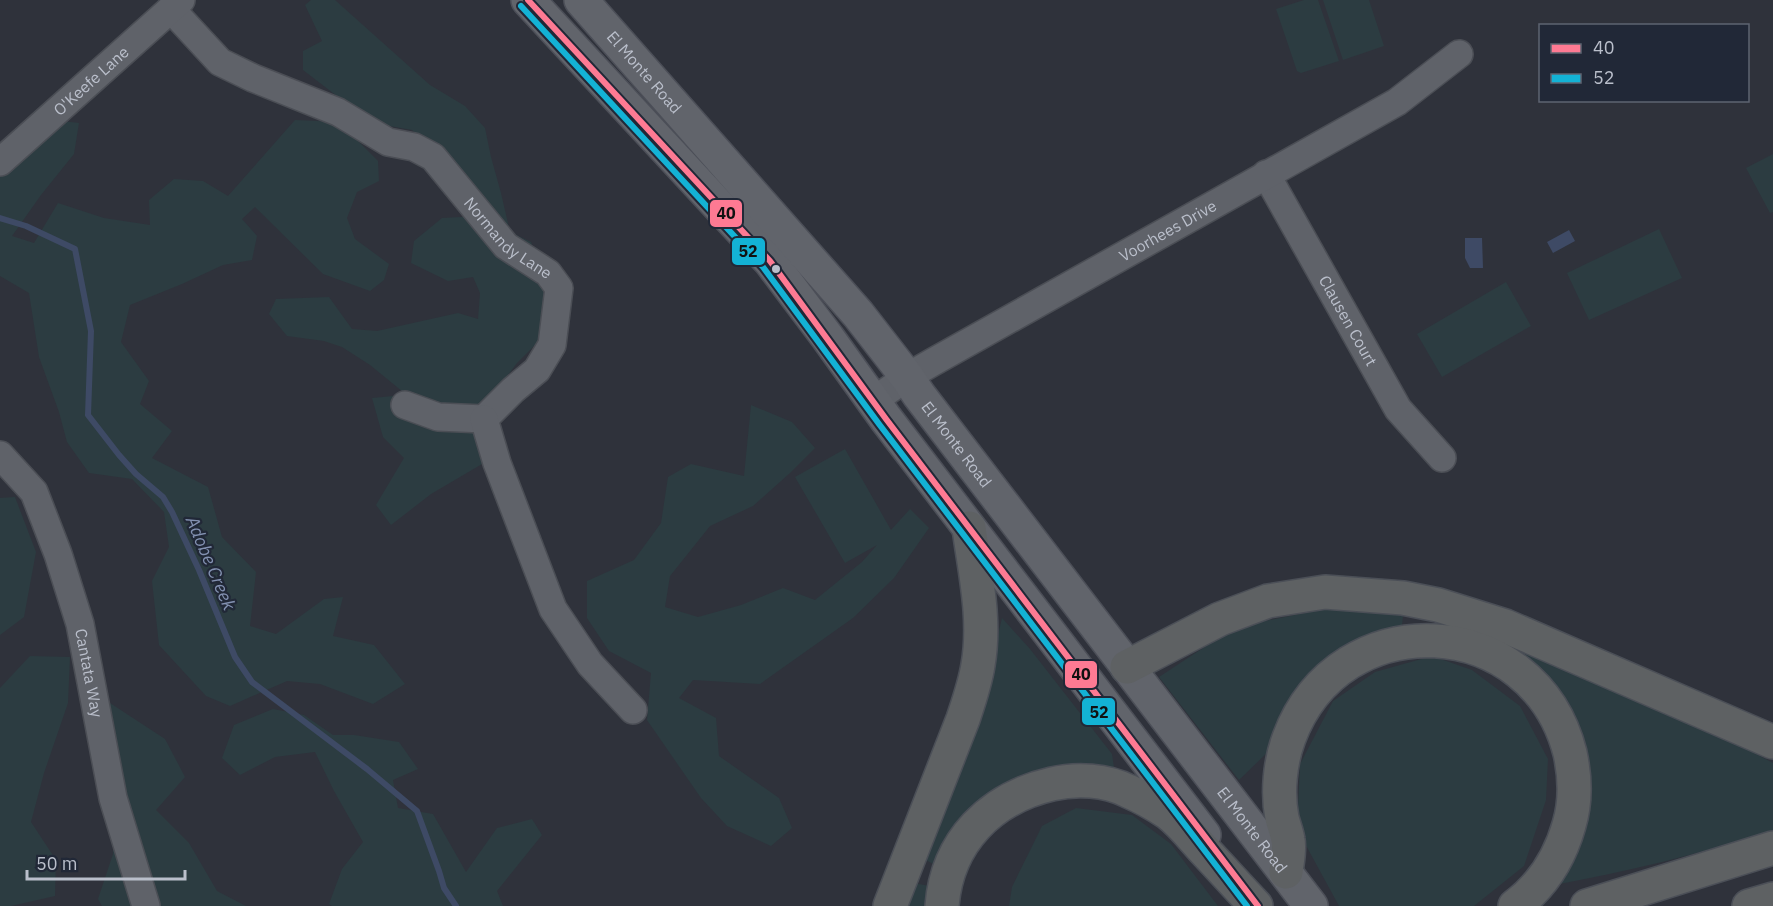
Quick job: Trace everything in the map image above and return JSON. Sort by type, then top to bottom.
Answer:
[{"type":"highway","points":[[890,906],[963,719],[975,682],[981,632],[980,601],[969,528]]},
{"type":"highway","points":[[1127,667],[1220,619],[1268,601],[1325,592],[1404,598],[1460,611],[1505,626],[1773,742]]},
{"type":"highway","points":[[1286,872],[1288,842],[1281,808],[1282,764],[1288,739],[1299,714],[1316,690],[1336,671],[1358,657],[1400,642],[1444,641],[1478,649],[1508,664],[1526,678],[1543,697],[1566,738],[1572,765],[1574,790],[1572,815],[1565,840],[1554,863],[1539,884],[1515,906]]},
{"type":"highway","points":[[942,906],[943,890],[951,865],[963,842],[979,822],[997,807],[1017,795],[1049,784],[1081,780],[1126,789],[1168,814],[1184,827],[1257,906]]},
{"type":"highway","points":[[1587,906],[1773,848]]},
{"type":"highway","points":[[1749,906],[1773,898]]},
{"type":"main road","points":[[528,0],[770,261],[828,338],[872,402],[1257,906]]},
{"type":"main road","name":"El Monte Road","points":[[581,0],[858,314],[1311,906]]},
{"type":"street","name":"O'Keefe Lane","points":[[0,162],[176,4]]},
{"type":"street","name":"Normandy Lane","points":[[176,4],[220,62],[338,112],[388,142],[414,147],[433,157],[506,246],[548,273],[559,288],[552,345],[537,370],[484,419]]},
{"type":"street","name":"Voorhees Drive","points":[[872,402],[907,377],[1397,102],[1458,54]]},
{"type":"street","name":"Clausen Court","points":[[1266,174],[1398,409],[1442,458]]},
{"type":"street","points":[[405,405],[438,417],[484,419],[497,463],[553,609],[590,664],[633,710]]},
{"type":"street","name":"Cantata Way","points":[[0,455],[33,492],[58,554],[80,624],[113,798],[147,906]]},
{"type":"shaded area","points":[[311,0],[335,0],[430,85],[465,106],[485,128],[510,232],[531,242],[541,270],[551,329],[517,363],[487,403],[458,422],[408,396],[370,365],[342,347],[324,341],[287,336],[269,314],[276,299],[329,297],[352,329],[377,331],[458,313],[478,319],[480,293],[473,277],[448,281],[411,263],[414,241],[442,218],[479,216],[451,165],[412,130],[372,123],[303,70],[303,51],[322,41],[305,5]]},
{"type":"shaded area","points":[[1304,0],[1318,0],[1339,61],[1301,73],[1297,71],[1276,9]]},
{"type":"shaded area","points":[[1323,0],[1369,0],[1384,46],[1343,60]]},
{"type":"shaded area","points":[[54,120],[79,123],[74,154],[12,236],[34,243],[58,203],[104,218],[150,225],[149,200],[174,179],[203,181],[228,196],[295,120],[339,122],[378,161],[379,181],[357,192],[347,218],[355,239],[389,264],[384,280],[370,291],[323,274],[255,207],[242,219],[257,236],[252,260],[223,265],[130,305],[121,342],[149,381],[140,404],[172,431],[152,458],[208,487],[222,537],[256,572],[250,626],[276,634],[324,599],[343,597],[333,636],[374,645],[405,684],[373,704],[320,684],[287,681],[230,706],[206,696],[159,645],[152,581],[169,547],[164,512],[132,479],[89,473],[67,442],[39,357],[29,293],[0,276],[0,156]]},
{"type":"shaded area","points":[[1773,154],[1773,212],[1770,213],[1746,168]]},
{"type":"shaded area","points":[[1659,229],[1682,278],[1589,320],[1567,273]]},
{"type":"shaded area","points":[[1506,282],[1531,326],[1442,377],[1417,334]]},
{"type":"shaded area","points":[[393,396],[407,421],[444,430],[487,434],[494,457],[431,494],[391,525],[376,505],[404,458],[383,437],[372,398]]},
{"type":"shaded area","points":[[751,405],[792,422],[815,448],[753,506],[710,526],[670,576],[665,607],[698,617],[741,605],[783,588],[815,600],[862,562],[877,545],[845,563],[795,477],[845,449],[891,530],[910,509],[929,528],[894,578],[853,618],[760,684],[693,680],[679,698],[716,718],[719,756],[779,798],[792,828],[771,846],[727,826],[701,798],[647,720],[651,673],[609,651],[587,618],[587,581],[634,560],[661,523],[668,477],[691,464],[744,476]]},
{"type":"shaded area","points":[[15,497],[36,552],[24,617],[0,635],[0,498]]},
{"type":"shaded area","points":[[1340,606],[1403,615],[1402,626],[1369,635],[1309,673],[1272,748],[1239,780],[1159,677],[1235,627]]},
{"type":"shaded area","points":[[1002,618],[1030,649],[1112,754],[1115,774],[1031,780],[937,866],[922,858],[980,709]]},
{"type":"shaded area","points":[[1482,636],[1687,717],[1773,763],[1773,831],[1662,862],[1549,886],[1579,750]]},
{"type":"shaded area","points":[[30,656],[70,657],[68,703],[44,773],[31,822],[56,860],[55,896],[11,906],[0,906],[0,688]]},
{"type":"shaded area","points":[[1432,656],[1472,670],[1520,706],[1548,759],[1546,800],[1524,866],[1474,906],[1339,906],[1297,829],[1300,764],[1333,701],[1375,672]]},
{"type":"shaded area","points":[[110,703],[165,739],[185,777],[156,810],[189,843],[217,891],[246,906],[102,906],[98,899],[113,854],[114,805],[88,740]]},
{"type":"shaded area","points":[[273,709],[304,715],[333,735],[354,735],[399,742],[418,769],[393,780],[398,808],[433,814],[466,872],[497,828],[532,819],[542,835],[497,891],[503,906],[332,906],[329,904],[342,869],[363,842],[315,752],[275,757],[240,775],[222,758],[234,725]]},
{"type":"shaded area","points":[[1076,808],[1132,815],[1171,844],[1218,906],[1009,906],[1012,887],[1042,826]]},
{"type":"shaded area","points":[[913,883],[930,886],[929,906],[905,906]]},
{"type":"water","points":[[1569,230],[1575,241],[1553,253],[1547,242]]},
{"type":"water","points":[[1465,238],[1482,238],[1483,268],[1470,268],[1465,258]]},
{"type":"waterway","name":"Adobe Creek","points":[[0,218],[26,226],[75,249],[91,331],[88,415],[136,474],[163,497],[199,570],[235,657],[252,682],[367,769],[417,811],[444,888],[456,906]]},
{"type":"transit line","name":"40","points":[[528,0],[770,261],[886,419],[1258,906]]},
{"type":"transit line","name":"52","points":[[521,6],[763,267],[879,424],[1247,906]]}]
